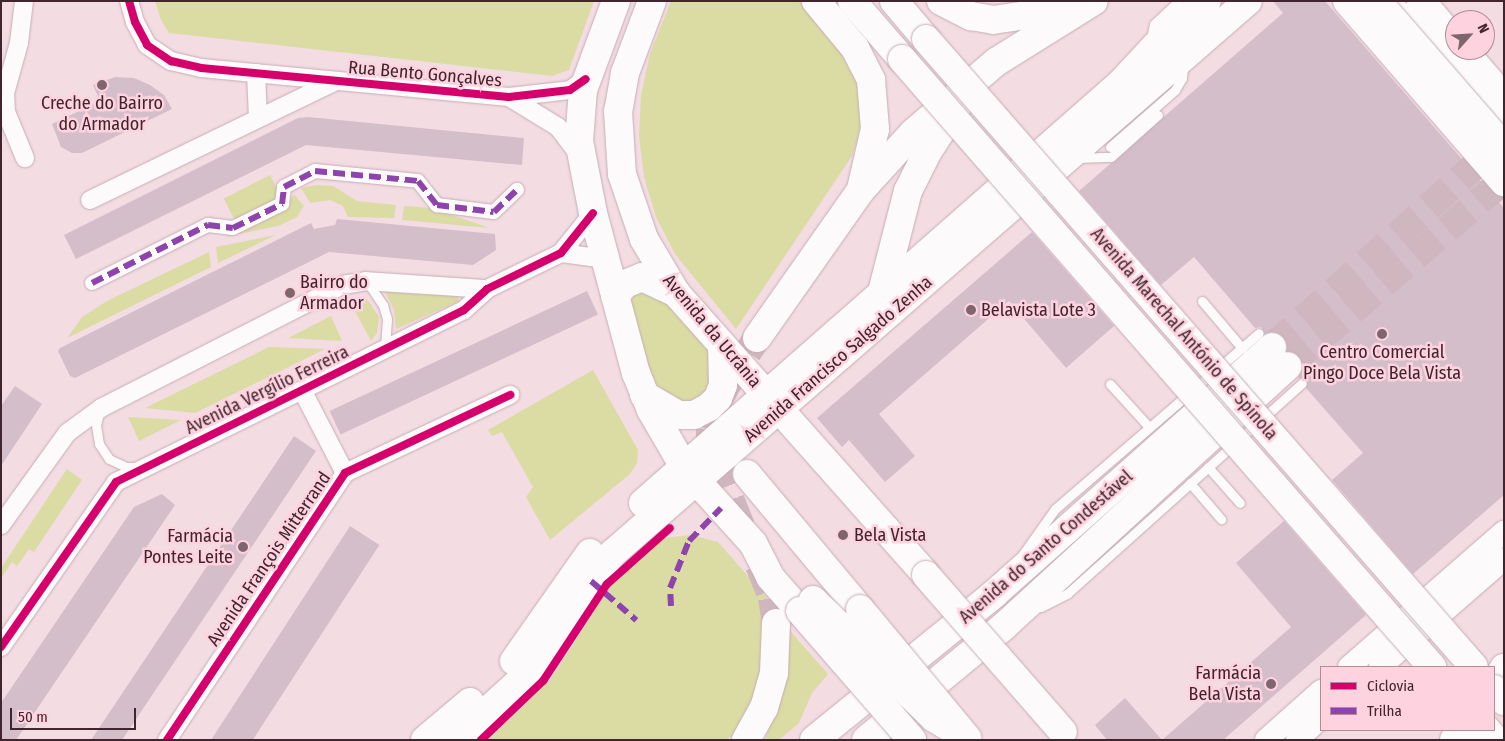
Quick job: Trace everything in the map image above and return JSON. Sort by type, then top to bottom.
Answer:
[{"type":"main road","points":[[616,1],[586,78],[579,127],[580,158],[605,259],[644,395],[690,474],[753,543],[770,577],[934,718],[968,739]]},
{"type":"main road","name":"Avenida da Ucrânia","points":[[652,1],[620,93],[619,153],[636,220],[654,258],[676,293],[1066,736]]},
{"type":"main road","points":[[816,1],[855,48],[872,80],[875,130],[861,190]]},
{"type":"main road","name":"Avenida Marechal António de Spínola","points":[[852,1],[1431,666]]},
{"type":"main road","name":"Avenida Marechal António de Spínola","points":[[894,1],[1473,666]]},
{"type":"main road","points":[[941,1],[971,16],[993,20],[1088,4]]},
{"type":"main road","name":"Avenida Francisco Salgado Zenha","points":[[773,402],[881,296],[1122,83],[1151,52],[1207,1]]},
{"type":"main road","name":"Avenida Francisco Salgado Zenha","points":[[425,740],[505,671],[528,644],[561,590],[594,548],[690,474],[773,402],[1068,159],[1248,1]]},
{"type":"main road","points":[[1347,1],[1504,182]]},
{"type":"main road","points":[[1377,1],[1504,147]]},
{"type":"main road","points":[[1382,1],[1435,45],[1504,123]]},
{"type":"main road","points":[[1421,1],[1445,29]]},
{"type":"main road","points":[[757,338],[861,190],[930,116],[996,62],[1088,4]]},
{"type":"main road","points":[[1472,60],[1504,98]]},
{"type":"main road","points":[[881,296],[902,211],[918,168],[954,111],[996,62]]},
{"type":"main road","points":[[615,296],[625,284],[642,277],[676,293]]},
{"type":"main road","points":[[644,395],[678,415],[694,415],[709,408],[718,398],[723,385],[722,345]]},
{"type":"main road","name":"Avenida do Santo Condestável","points":[[814,740],[1280,357]]},
{"type":"main road","name":"Avenida do Santo Condestável","points":[[866,740],[1003,627],[1280,357]]},
{"type":"main road","name":"Avenida Francisco Salgado Zenha","points":[[455,740],[517,684],[542,655],[591,580],[613,553],[690,474]]},
{"type":"main road","points":[[748,474],[968,739]]},
{"type":"main road","points":[[806,606],[912,740]]},
{"type":"main road","points":[[746,740],[764,708],[774,673],[776,623]]},
{"type":"main road","points":[[1495,683],[1504,668]]},
{"type":"main road","points":[[1495,691],[1504,701]]},
{"type":"main road","points":[[1467,732],[1495,740]]},
{"type":"street","points":[[24,1],[19,44],[5,93],[6,112],[25,158]]},
{"type":"street","name":"Rua Bento Gonçalves","points":[[129,1],[135,22],[147,45],[171,61],[201,68],[509,97],[570,90],[586,78]]},
{"type":"street","points":[[256,73],[258,118]]},
{"type":"street","name":"Rua Bento Gonçalves","points":[[90,200],[336,81]]},
{"type":"street","name":"Rua Bento Gonçalves","points":[[509,97],[558,128],[580,158]]},
{"type":"street","points":[[92,283],[208,225],[233,228],[282,204],[284,187],[315,171],[418,181],[437,205],[494,212],[517,190]]},
{"type":"street","name":"Avenida Vergílio Ferreira","points":[[1,647],[116,482],[464,310],[487,290],[561,253],[593,213]]},
{"type":"street","points":[[561,253],[605,259]]},
{"type":"street","points":[[1,525],[67,432],[101,408],[342,285],[366,281],[487,290]]},
{"type":"street","name":"Avenida François Mitterrand","points":[[302,390],[345,473]]},
{"type":"street","name":"Avenida François Mitterrand","points":[[167,740],[345,473],[510,395]]},
{"type":"street","points":[[1350,666],[1504,532]]},
{"type":"street","points":[[1381,666],[1504,560]]},
{"type":"street","points":[[1266,740],[1320,692]]},
{"type":"street","points":[[1297,740],[1320,719]]},
{"type":"lane","points":[[1151,52],[1154,24],[1180,1]]},
{"type":"lane","points":[[1110,147],[1175,90],[1182,78],[1184,58]]},
{"type":"lane","points":[[1068,159],[1111,157],[1158,115]]},
{"type":"lane","points":[[366,281],[376,292],[385,312],[388,334],[385,349]]},
{"type":"lane","points":[[1003,627],[1068,593],[1208,467],[1280,357],[1242,348],[1202,301]]},
{"type":"lane","points":[[994,594],[1055,509],[1242,348]]},
{"type":"lane","points":[[1110,384],[1149,427]]},
{"type":"lane","points":[[101,408],[96,425],[98,444],[109,459],[126,467],[144,467]]},
{"type":"lane","points":[[1208,467],[1240,503]]},
{"type":"lane","points":[[1190,483],[1221,519]]},
{"type":"green space","points":[[155,1],[594,1],[569,70],[552,76],[169,33],[161,20]]},
{"type":"green space","points":[[671,1],[800,1],[838,48],[859,88],[861,127],[852,156],[736,329],[675,254],[656,217],[644,177],[639,136],[641,95],[650,54]]},
{"type":"green space","points":[[270,175],[281,197],[235,221],[224,199]]},
{"type":"green space","points":[[317,185],[333,186],[357,201],[396,205],[394,218],[348,217],[343,206],[330,200],[310,203],[301,188]]},
{"type":"green space","points":[[294,194],[304,206],[297,217],[278,226],[225,237],[285,209]]},
{"type":"green space","points":[[404,206],[431,208],[490,228],[402,220]]},
{"type":"green space","points":[[276,235],[218,263],[216,247]]},
{"type":"green space","points":[[209,252],[211,267],[67,338],[82,317],[107,301]]},
{"type":"green space","points":[[632,288],[654,290],[709,351],[719,376],[691,408],[655,393],[628,303]]},
{"type":"green space","points":[[385,292],[458,295],[459,301],[396,329],[394,310]]},
{"type":"green space","points":[[367,299],[379,317],[377,333],[371,341],[353,307]]},
{"type":"green space","points":[[331,316],[342,341],[288,338]]},
{"type":"green space","points":[[269,347],[325,349],[195,413],[145,408]]},
{"type":"green space","points":[[593,370],[638,450],[637,463],[630,474],[550,540],[526,497],[533,487],[502,432],[492,436],[488,430]]},
{"type":"green space","points":[[128,417],[181,420],[139,441]]},
{"type":"green space","points":[[67,469],[82,480],[34,552],[29,549],[17,566],[12,562],[1,578],[1,568]]},
{"type":"green space","points":[[691,535],[718,542],[778,610],[780,618],[759,686],[733,736],[724,740],[488,740],[550,680],[612,584],[664,538]]},
{"type":"green space","points":[[784,624],[828,674],[812,693],[799,723],[779,740],[765,740],[789,670]]},
{"type":"building","name":"Centro Comercial Pingo Doce Bela Vista","points":[[1273,1],[1325,1],[1504,208],[1504,495],[1413,574],[1332,480],[1363,453],[1306,388],[1307,379],[1298,378],[1303,362],[1299,355],[1287,351],[1284,337],[1276,332],[1265,334],[1261,327],[1255,328],[1194,257],[1161,285],[1079,191],[1283,13]]},
{"type":"building","name":"Creche do Bairro do Armador","points":[[115,77],[134,78],[150,85],[164,95],[172,109],[82,153],[72,153],[61,147],[52,124],[100,101],[93,85]]},
{"type":"building","points":[[308,117],[524,138],[522,165],[306,145],[76,259],[64,235],[298,118]]},
{"type":"building","points":[[337,219],[495,234],[496,250],[473,265],[329,252],[75,378],[70,376],[58,351],[60,348],[311,223],[314,229],[335,225]]},
{"type":"building","points":[[1032,232],[1114,326],[1066,368],[1009,301],[879,414],[915,456],[885,482],[849,440],[842,447],[817,418]]},
{"type":"building","points":[[587,291],[598,315],[341,435],[330,411]]},
{"type":"building","points":[[15,386],[42,404],[1,466],[1,406]]},
{"type":"building","points":[[294,436],[316,451],[122,740],[91,740]]},
{"type":"building","points":[[162,494],[175,505],[16,740],[1,740],[1,703],[134,507]]},
{"type":"building","points":[[1284,521],[1366,615],[1223,740],[1162,740],[1291,627],[1236,563]]},
{"type":"building","points":[[350,526],[379,545],[253,740],[211,740]]},
{"type":"building","points":[[1125,698],[1162,740],[1107,740],[1095,725]]},
{"type":"tunnel","points":[[1272,347],[1501,142]]},
{"type":"tunnel","points":[[1288,366],[1504,180]]},
{"type":"tunnel","points":[[741,526],[710,449],[710,429],[714,409],[757,338]]},
{"type":"tunnel","points":[[759,565],[772,598],[776,623]]},
{"type":"marked path","points":[[92,283],[208,225],[233,228],[282,204],[284,187],[315,171],[418,181],[437,205],[494,212],[517,190]]},
{"type":"marked path","points":[[671,606],[670,588],[689,541],[721,508]]},
{"type":"marked path","points":[[591,581],[636,620]]},
{"type":"cycle path","points":[[129,1],[135,22],[147,45],[171,61],[201,68],[509,97],[570,90],[586,79]]},
{"type":"cycle path","points":[[1,647],[116,482],[464,310],[487,289],[561,253],[593,213]]},
{"type":"cycle path","points":[[167,740],[345,473],[510,395]]},
{"type":"cycle path","points":[[481,740],[543,681],[607,584],[670,528]]},
{"type":"place","name":"Creche do Bairro do Armador","points":[[102,85]]},
{"type":"place","name":"Bairro do Armador","points":[[290,293]]},
{"type":"place","name":"Belavista Lote 3","points":[[971,310]]},
{"type":"place","name":"Centro Comercial Pingo Doce Bela Vista","points":[[1382,334]]},
{"type":"place","name":"Bela Vista","points":[[843,535]]},
{"type":"place","name":"Farmácia Pontes Leite","points":[[243,547]]},
{"type":"place","name":"Farmácia Bela Vista","points":[[1271,684]]}]
